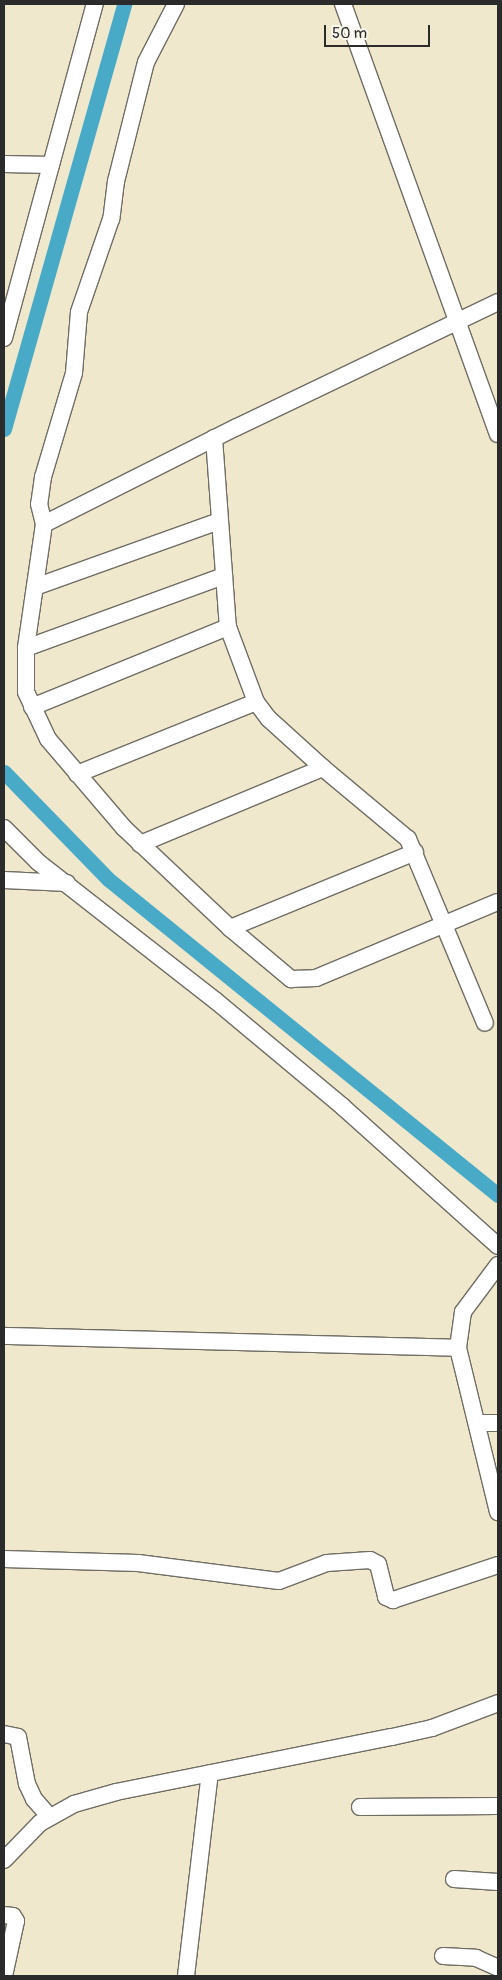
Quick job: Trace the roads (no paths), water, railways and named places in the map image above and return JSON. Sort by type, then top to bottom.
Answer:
[{"type":"street","points":[[5,331],[95,4]]},
{"type":"street","points":[[176,4],[146,62],[116,181],[111,219],[79,312],[74,373],[39,493],[44,524],[24,673],[32,707],[48,739],[140,844],[282,974],[299,980],[316,978],[498,902]]},
{"type":"street","points":[[343,4],[498,434]]},
{"type":"street","points":[[4,164],[51,165]]},
{"type":"street","points":[[44,524],[214,438],[459,323],[498,302]]},
{"type":"street","points":[[214,438],[228,627],[256,702],[269,719],[323,768],[401,831],[415,852],[485,1023]]},
{"type":"street","points":[[35,587],[219,521]]},
{"type":"street","points":[[26,648],[224,576]]},
{"type":"street","points":[[32,707],[228,627]]},
{"type":"street","points":[[77,774],[256,702]]},
{"type":"street","points":[[140,844],[323,768]]},
{"type":"street","points":[[4,828],[38,862],[343,1107],[498,1246]]},
{"type":"street","points":[[230,928],[415,852]]},
{"type":"street","points":[[4,880],[66,883]]},
{"type":"street","points":[[498,1265],[464,1312],[458,1348],[498,1512]]},
{"type":"street","points":[[4,1336],[458,1348]]},
{"type":"street","points":[[477,1423],[498,1423]]},
{"type":"street","points":[[4,1559],[138,1563],[279,1581],[327,1563],[370,1560],[378,1564],[386,1597],[393,1600],[498,1566]]},
{"type":"street","points":[[4,1860],[49,1816],[74,1804],[116,1792],[424,1730],[498,1703]]},
{"type":"street","points":[[4,1734],[18,1737],[27,1784],[34,1799],[49,1816]]},
{"type":"street","points":[[186,1976],[210,1773]]},
{"type":"street","points":[[360,1807],[498,1806]]},
{"type":"street","points":[[454,1879],[498,1882]]},
{"type":"street","points":[[4,1915],[16,1920],[4,1976]]},
{"type":"street","points":[[443,1956],[476,1958],[498,1968]]},
{"type":"waterway","points":[[4,429],[124,4]]},
{"type":"waterway","points":[[4,772],[108,879],[498,1195]]}]
